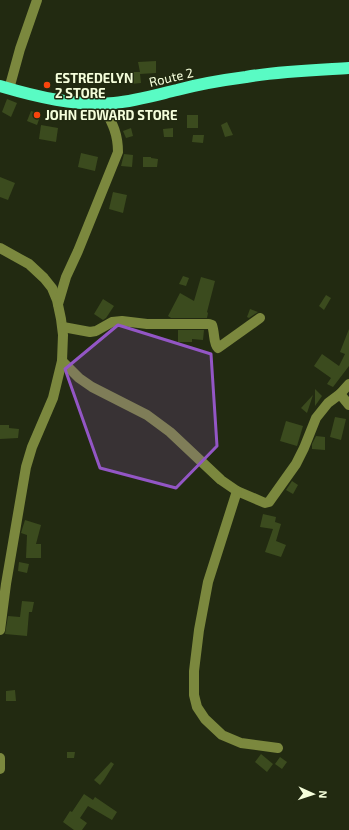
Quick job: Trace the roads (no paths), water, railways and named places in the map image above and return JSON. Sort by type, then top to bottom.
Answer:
[{"type":"highway","name":"Route 2","points":[[4,88],[84,104],[102,103],[139,99],[191,86],[245,77],[288,71],[349,68]]},
{"type":"street","points":[[4,88],[20,49],[33,1]]},
{"type":"street","points":[[58,304],[66,277],[118,152],[118,140],[102,103]]},
{"type":"street","points":[[0,248],[34,268],[52,288],[58,304],[63,327],[62,361],[53,398],[32,447],[26,467],[6,584],[0,630]]},
{"type":"street","points":[[63,327],[90,332],[112,322],[122,321],[147,324],[209,324],[212,326],[215,333],[215,343],[218,348],[260,318]]},
{"type":"street","points":[[62,361],[92,387],[147,415],[170,432],[221,480],[237,491],[265,503],[269,502],[276,490],[296,464],[316,418],[328,403],[340,394],[349,384]]},
{"type":"street","points":[[340,394],[349,406]]},
{"type":"street","points":[[237,491],[208,582],[199,630],[194,671],[194,695],[197,707],[205,719],[222,735],[241,742],[278,748]]},
{"type":"street","points":[[0,758],[0,768]]},
{"type":"place","name":"ESTREDELYN 2 STORE","points":[[47,85]]},
{"type":"place","name":"JOHN EDWARD STORE","points":[[37,115]]}]
